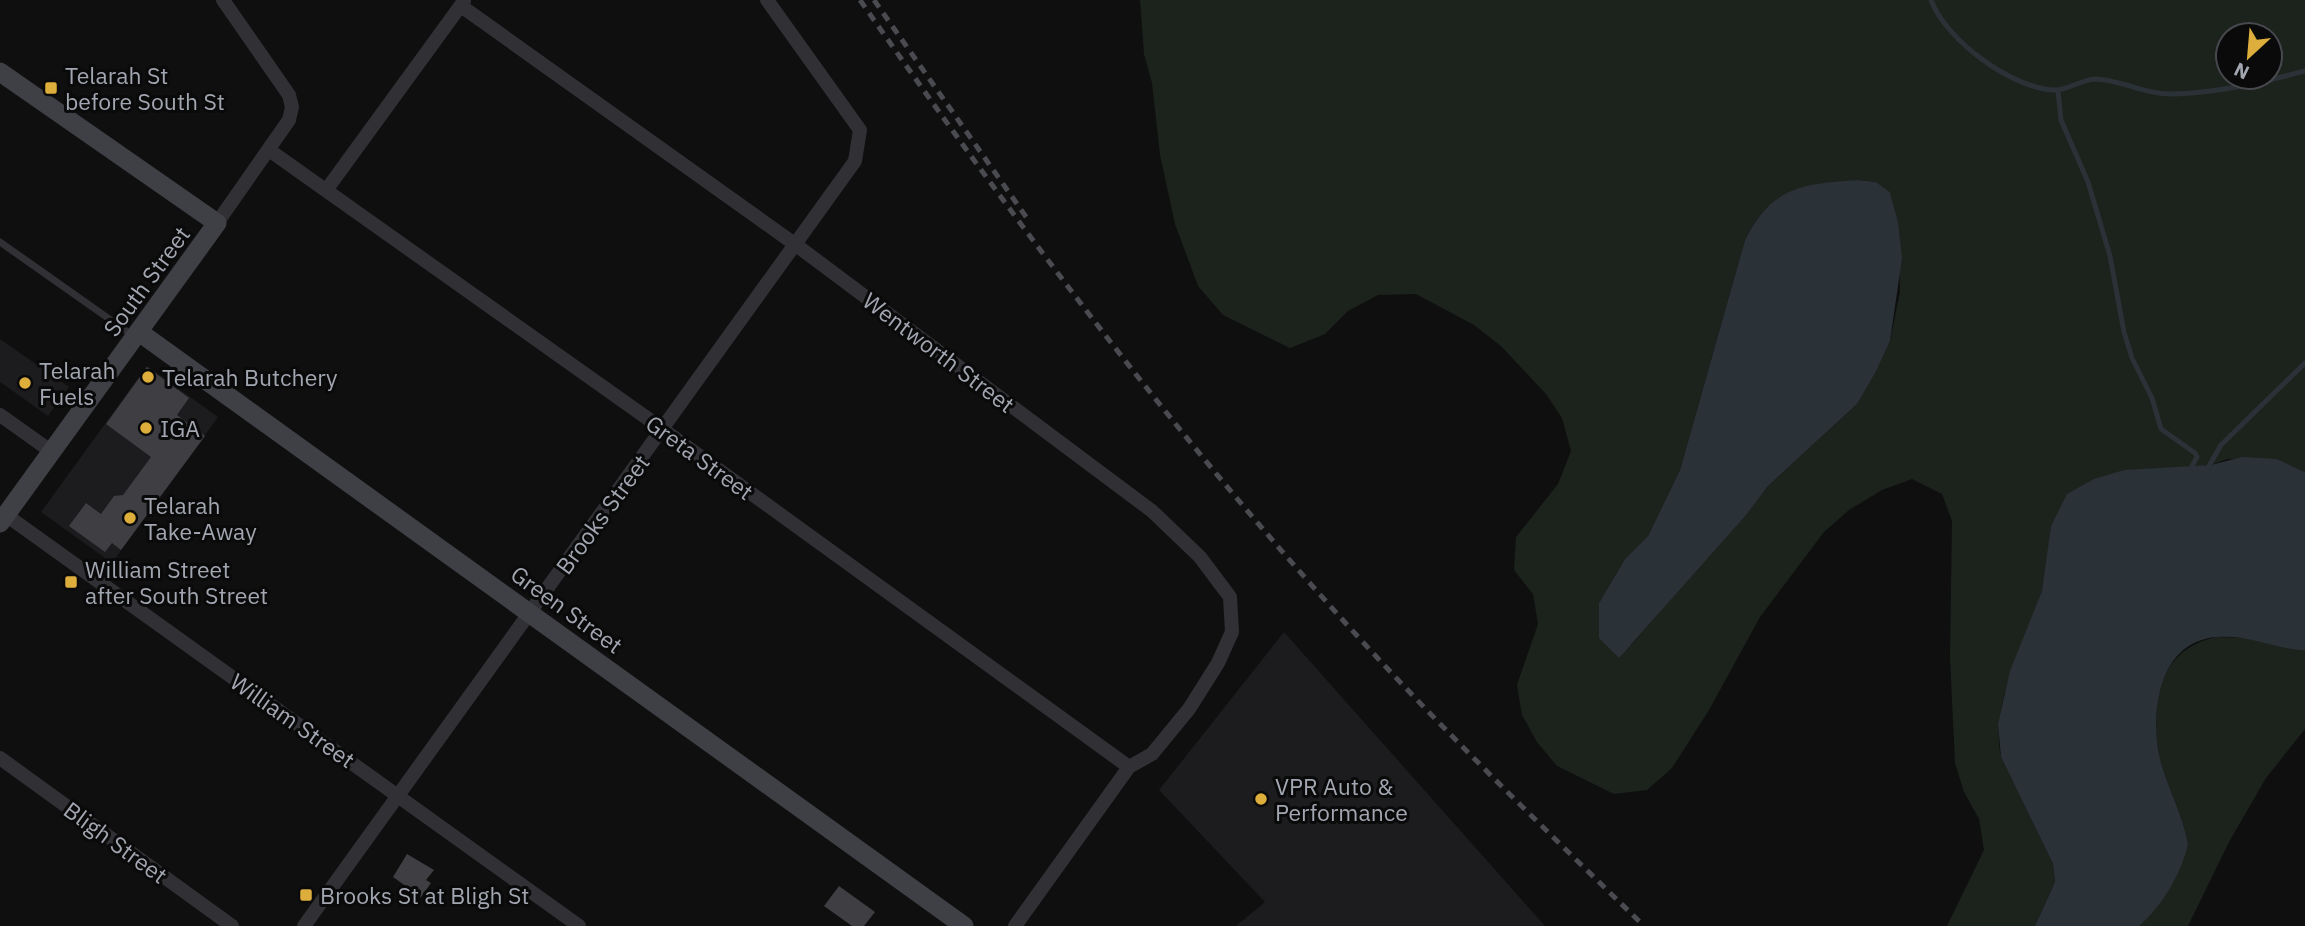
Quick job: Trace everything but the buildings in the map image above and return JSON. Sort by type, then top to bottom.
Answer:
[{"type":"street","name":"South Street","points":[[3,519],[289,120],[292,107],[289,95],[223,0]]},
{"type":"street","name":"Brooks Street","points":[[304,926],[855,161],[860,130],[767,0]]},
{"type":"street","points":[[327,189],[463,3]]},
{"type":"street","name":"Wentworth Street","points":[[463,3],[796,245],[1152,511],[1200,557],[1230,597],[1232,632],[1219,663],[1189,709],[1152,754],[1129,766]]},
{"type":"street","points":[[0,72],[217,223]]},
{"type":"street","name":"Greta Street","points":[[269,150],[663,429],[1129,766]]},
{"type":"street","name":"Green Street","points":[[137,335],[531,613],[964,926]]},
{"type":"street","points":[[0,415],[52,452]]},
{"type":"street","name":"William Street","points":[[3,519],[399,796],[579,926]]},
{"type":"street","name":"Bligh Street","points":[[0,758],[232,926]]},
{"type":"street","points":[[1015,926],[1129,766]]},
{"type":"lane","points":[[0,242],[137,335]]},
{"type":"shaded area","points":[[1140,0],[2305,0],[2305,472],[2277,459],[2227,459],[2211,465],[2177,469],[2051,526],[2044,583],[2011,672],[2000,715],[1999,736],[2001,757],[2053,864],[2055,882],[2035,926],[1947,926],[1984,850],[1979,819],[1964,792],[1955,763],[1950,658],[1952,521],[1942,494],[1912,479],[1882,490],[1849,510],[1824,532],[1760,617],[1709,710],[1672,768],[1647,790],[1614,794],[1557,766],[1537,742],[1522,715],[1517,685],[1538,624],[1533,594],[1514,570],[1516,537],[1558,484],[1571,451],[1562,418],[1546,394],[1501,346],[1474,325],[1416,294],[1378,295],[1348,311],[1325,334],[1290,348],[1223,315],[1198,286],[1175,224],[1160,155],[1152,83],[1144,54]],"holes":[[[1857,180],[1876,182],[1890,192],[1898,223],[1900,292],[1890,341],[1857,404],[1767,487],[1631,645],[1599,603],[1625,559],[1648,536],[1680,470],[1745,240],[1766,209],[1791,193],[1805,188]]]},
{"type":"shaded area","points":[[1857,180],[1876,182],[1890,192],[1898,222],[1902,258],[1890,341],[1875,373],[1857,404],[1767,487],[1746,515],[1619,658],[1599,638],[1599,603],[1625,559],[1648,536],[1680,470],[1745,240],[1766,208],[1791,191],[1821,183]]},
{"type":"shaded area","points":[[0,339],[69,387],[48,416],[0,382]]},
{"type":"shaded area","points":[[147,366],[218,417],[112,563],[41,512]]},
{"type":"shaded area","points":[[2242,457],[2277,459],[2305,472],[2305,650],[2229,637],[2198,641],[2184,649],[2173,661],[2160,691],[2156,724],[2162,767],[2188,844],[2176,878],[2156,909],[2139,926],[2035,926],[2055,882],[2053,864],[2001,757],[1998,724],[2010,671],[2042,591],[2051,526],[2067,494],[2094,479],[2124,470],[2211,465]]},
{"type":"shaded area","points":[[1284,632],[1545,926],[1236,926],[1265,902],[1159,790]]},
{"type":"shaded area","points":[[2216,637],[2255,638],[2305,650],[2305,729],[2266,778],[2229,842],[2188,926],[2139,926],[2168,890],[2188,844],[2159,753],[2156,723],[2160,690],[2173,662],[2184,651]]},
{"type":"waterway","points":[[1931,0],[1951,31],[1982,60],[2001,72],[2038,87],[2060,90],[2096,79],[2174,94],[2207,92],[2305,71]]},
{"type":"waterway","points":[[2058,91],[2061,120],[2088,182],[2110,256],[2124,332],[2132,358],[2152,398],[2161,429],[2195,453],[2197,457],[2192,466],[2195,469]]},
{"type":"waterway","points":[[2206,471],[2221,445],[2305,363]]},
{"type":"railway","points":[[860,0],[1046,258],[1244,507],[1417,700],[1644,926]]},
{"type":"railway","points":[[874,0],[1029,221]]},
{"type":"place","name":"Telarah St before South St","points":[[51,88]]},
{"type":"place","name":"Telarah Butchery","points":[[148,377]]},
{"type":"place","name":"Telarah Fuels","points":[[25,383]]},
{"type":"place","name":"IGA","points":[[146,428]]},
{"type":"place","name":"Telarah Take-Away","points":[[130,518]]},
{"type":"place","name":"William Street after South Street","points":[[71,582]]},
{"type":"place","name":"VPR Auto & Performance","points":[[1261,799]]},
{"type":"place","name":"Brooks St at Bligh St","points":[[306,895]]}]
